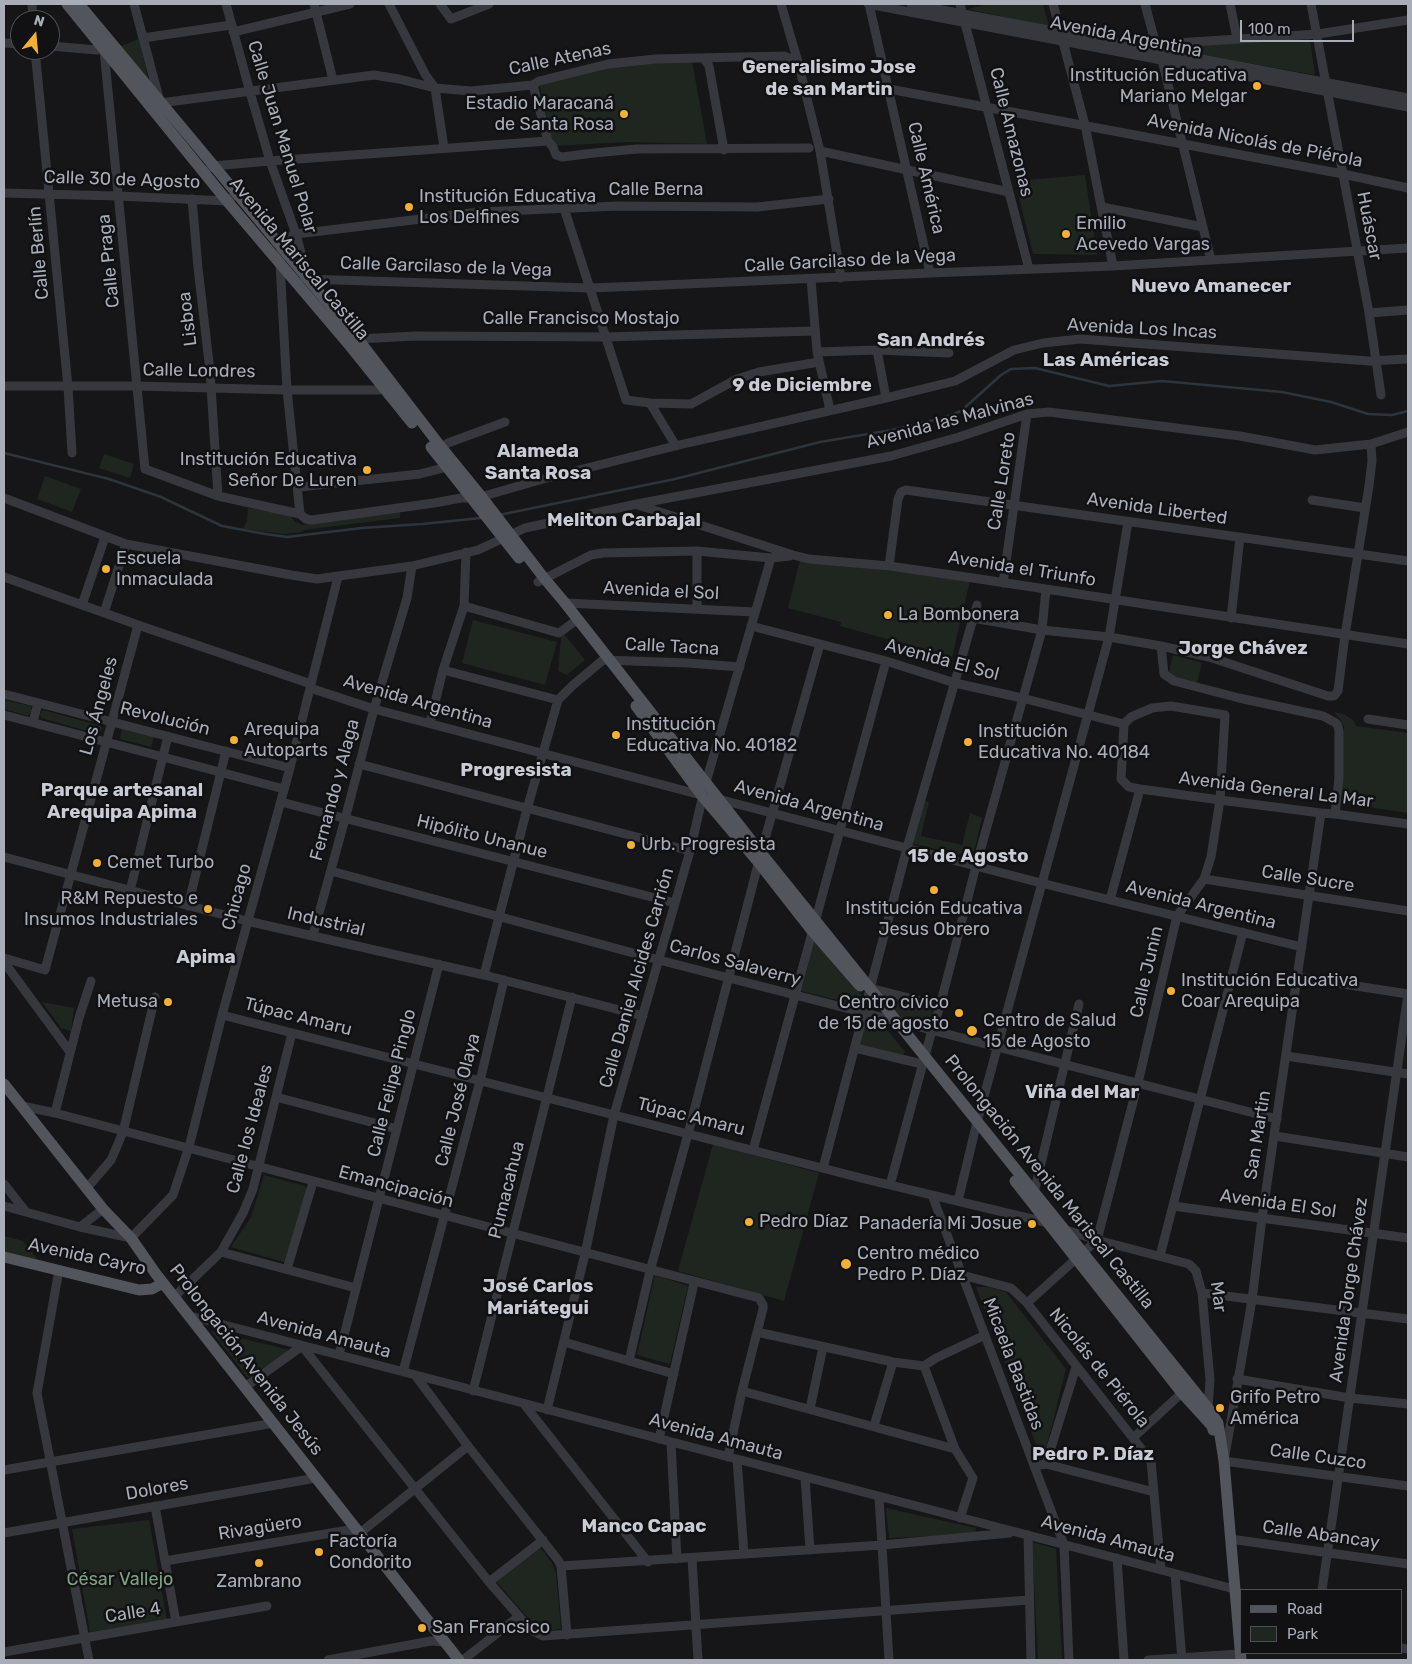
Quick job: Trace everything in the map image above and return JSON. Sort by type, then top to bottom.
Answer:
[{"type":"main road","name":"Avenida Mariscal Castilla","points":[[67,4],[108,48],[232,198],[280,264],[354,342]]},
{"type":"main road","name":"Avenida Mariscal Castilla","points":[[79,4],[108,48]]},
{"type":"main road","name":"Avenida Mariscal Castilla","points":[[232,198],[278,244],[308,279],[388,386],[503,531]]},
{"type":"main road","name":"Avenida Mariscal Castilla","points":[[438,450],[447,467],[477,497]]},
{"type":"main road","name":"Prolongación Avenida Mariscal Castilla","points":[[503,531],[706,782],[813,932],[870,992]]},
{"type":"main road","name":"Prolongación Avenida Mariscal Castilla","points":[[541,580],[565,603],[575,621]]},
{"type":"main road","name":"Prolongación Avenida Mariscal Castilla","points":[[607,661],[702,796],[816,919],[870,992],[976,1127],[1032,1196],[1064,1230],[1079,1256]]},
{"type":"main road","name":"Prolongación Avenida Jesús","points":[[4,1084],[103,1209],[131,1238],[162,1282],[461,1660]]},
{"type":"main road","name":"Prolongación Avenida Mariscal Castilla","points":[[1032,1196],[1047,1222],[1079,1256],[1186,1389],[1212,1426],[1224,1461]]},
{"type":"main road","name":"Avenida Cayro","points":[[4,1257],[139,1290],[152,1289],[162,1282]]},
{"type":"main road","name":"Prolongación Avenida Mariscal Castilla","points":[[1186,1389],[1208,1408],[1218,1423],[1224,1461],[1234,1589],[1239,1625],[1240,1657]]},
{"type":"street","points":[[134,4],[143,38],[156,106]]},
{"type":"street","name":"Calle Juan Manuel Polar","points":[[226,4],[270,161],[296,234],[308,279]]},
{"type":"street","points":[[143,38],[232,28],[315,8],[350,4]]},
{"type":"street","points":[[389,4],[425,74],[435,88],[444,148]]},
{"type":"street","points":[[440,4],[451,19],[489,4]]},
{"type":"street","points":[[781,4],[820,150],[841,278]]},
{"type":"street","name":"Avenida Argentina","points":[[869,4],[965,19],[1115,47],[1162,60],[1408,98]]},
{"type":"street","name":"Calle América","points":[[869,4],[930,272]]},
{"type":"street","name":"Avenida Argentina","points":[[911,4],[965,19]]},
{"type":"street","name":"Calle Amazonas","points":[[962,4],[1028,269]]},
{"type":"street","points":[[1053,4],[1085,125],[1113,266]]},
{"type":"street","points":[[1145,4],[1157,50],[1162,60],[1211,260]]},
{"type":"street","points":[[1230,4],[1237,38]]},
{"type":"street","name":"Huáscar","points":[[1311,4],[1358,251],[1377,360],[1381,395]]},
{"type":"street","points":[[315,8],[333,80]]},
{"type":"street","points":[[1157,50],[1176,43],[1318,34],[1408,20]]},
{"type":"street","points":[[60,46],[108,48]]},
{"type":"street","name":"Avenida Argentina","points":[[1115,47],[1157,50],[1327,86],[1408,107]]},
{"type":"street","name":"Calle Praga","points":[[108,48],[118,196],[145,469]]},
{"type":"street","name":"Calle Atenas","points":[[156,106],[374,75],[435,88],[471,91],[533,85],[539,81],[608,64],[656,59],[784,56],[798,62]]},
{"type":"street","points":[[704,58],[709,66],[724,150]]},
{"type":"street","name":"Calle Berlín","points":[[36,60],[68,387],[72,453]]},
{"type":"street","points":[[533,85],[548,141],[556,155],[562,157],[637,150],[809,148]]},
{"type":"street","name":"Avenida Nicolás de Piérola","points":[[889,89],[987,106],[1408,188]]},
{"type":"street","name":"Calle 30 de Agosto","points":[[208,169],[270,161],[548,141]]},
{"type":"street","points":[[820,150],[1009,192]]},
{"type":"street","name":"Calle 30 de Agosto","points":[[4,193],[192,199],[232,198]]},
{"type":"street","name":"Lisboa","points":[[192,199],[211,387],[218,496]]},
{"type":"street","name":"Calle Berna","points":[[278,244],[296,234],[480,212],[618,206],[757,208],[829,199]]},
{"type":"street","points":[[1102,207],[1203,227]]},
{"type":"street","points":[[564,208],[626,400],[650,403],[691,404],[744,377],[759,372],[819,362]]},
{"type":"street","points":[[278,244],[287,390],[299,487],[300,514]]},
{"type":"street","name":"Calle Garcilaso de la Vega","points":[[292,278],[589,288],[841,278],[930,272],[1113,266],[1408,248]]},
{"type":"street","points":[[811,279],[817,352],[830,410]]},
{"type":"street","points":[[1369,313],[1408,310]]},
{"type":"street","name":"Calle Francisco Mostajo","points":[[354,342],[416,336],[605,337],[814,331]]},
{"type":"street","name":"Avenida Los Incas","points":[[145,469],[218,496],[300,514],[306,519],[312,520],[477,497],[676,446],[886,398],[955,381],[1014,350],[1043,343],[1080,339],[1369,361],[1408,358]]},
{"type":"street","points":[[817,352],[877,350],[949,353]]},
{"type":"street","points":[[877,350],[886,398]]},
{"type":"street","name":"Calle Londres","points":[[4,386],[211,387],[287,390],[380,390],[388,386]]},
{"type":"street","points":[[650,403],[676,446]]},
{"type":"street","name":"Avenida las Malvinas","points":[[4,498],[126,544],[317,579],[412,566],[488,546],[503,531],[891,456],[959,437],[1027,414],[1049,412],[1240,436],[1315,450],[1371,444],[1408,432]]},
{"type":"street","name":"Calle Loreto","points":[[1003,583],[1027,414]]},
{"type":"street","points":[[438,450],[448,443],[505,422]]},
{"type":"street","points":[[973,618],[1042,630],[1110,637],[1161,646],[1210,657],[1328,696],[1334,696],[1338,691],[1372,461],[1371,444]]},
{"type":"street","points":[[299,487],[420,474],[447,467]]},
{"type":"street","name":"Avenida Liberted","points":[[888,566],[898,499],[901,492],[906,490],[1408,561]]},
{"type":"street","points":[[1312,500],[1365,508]]},
{"type":"street","name":"Avenida el Triunfo","points":[[637,504],[793,555],[809,558],[888,566],[1408,644]]},
{"type":"street","points":[[958,1201],[1041,883],[1110,637],[1128,522]]},
{"type":"street","points":[[82,605],[105,537]]},
{"type":"street","points":[[1231,618],[1240,537]]},
{"type":"street","points":[[104,613],[126,544]]},
{"type":"street","points":[[541,580],[591,554],[697,551],[771,558],[793,555]]},
{"type":"street","points":[[697,551],[697,609]]},
{"type":"street","points":[[430,724],[443,670],[464,606],[466,552]]},
{"type":"street","name":"Calle Daniel Alcides Carrión","points":[[547,1410],[585,1254],[614,1115],[690,851],[702,796],[771,558]]},
{"type":"street","name":"Fernando y Alaga","points":[[313,935],[374,709],[408,598],[412,566]]},
{"type":"street","name":"Avenida Argentina","points":[[4,577],[374,709],[1041,883],[1302,947]]},
{"type":"street","name":"Chicago","points":[[131,1238],[173,1195],[189,1147],[222,1015],[290,768],[338,577]]},
{"type":"street","points":[[890,1184],[1042,630],[1046,589]]},
{"type":"street","name":"Avenida el Sol","points":[[565,603],[755,612]]},
{"type":"street","points":[[823,1168],[907,848],[977,605]]},
{"type":"street","points":[[464,606],[559,633],[575,621]]},
{"type":"street","name":"Los Ángeles","points":[[4,960],[45,970],[138,625]]},
{"type":"street","name":"Avenida El Sol","points":[[752,626],[886,662],[955,683],[1124,724]]},
{"type":"street","points":[[629,1361],[650,1271],[688,1134],[728,977],[820,644]]},
{"type":"street","points":[[1161,646],[1164,674],[1174,681],[1233,697],[1331,719],[1338,726],[1339,777],[1336,814]]},
{"type":"street","points":[[484,975],[527,808],[558,700],[572,686],[607,661]]},
{"type":"street","name":"Calle Tacna","points":[[607,661],[688,663],[740,667]]},
{"type":"street","points":[[753,1150],[886,662]]},
{"type":"street","points":[[443,670],[558,700]]},
{"type":"street","name":"Revolución","points":[[4,694],[290,768]]},
{"type":"street","points":[[33,722],[38,703]]},
{"type":"street","name":"Calle Junin","points":[[1097,1240],[1138,1083],[1177,916],[1204,879],[1211,858],[1220,800],[1225,715],[1171,706],[1152,708],[1131,717],[1124,724]]},
{"type":"street","name":"Revolución","points":[[4,715],[284,789]]},
{"type":"street","points":[[1368,720],[1408,726]]},
{"type":"street","points":[[1110,900],[1140,789],[1129,787],[1122,779],[1124,724]]},
{"type":"street","points":[[130,891],[168,736]]},
{"type":"street","points":[[188,906],[226,751]]},
{"type":"street","points":[[360,764],[690,851]]},
{"type":"street","name":"Avenida General La Mar","points":[[1140,789],[1408,824]]},
{"type":"street","name":"Hipólito Unanue","points":[[280,802],[675,903]]},
{"type":"street","name":"San Martin","points":[[1224,1461],[1252,1300],[1262,1218],[1278,1119],[1321,813]]},
{"type":"street","name":"Industrial","points":[[4,857],[248,921],[439,964],[643,1016]]},
{"type":"street","name":"Carlos Salaverry","points":[[331,871],[659,960],[1278,1119]]},
{"type":"street","name":"Calle Sucre","points":[[1204,879],[1408,911]]},
{"type":"street","points":[[1160,1256],[1243,932]]},
{"type":"street","points":[[4,960],[70,1052]]},
{"type":"street","name":"Calle Felipe Pinglo","points":[[339,1355],[439,964]]},
{"type":"street","points":[[1298,977],[1408,994]]},
{"type":"street","name":"Calle José Olaya","points":[[404,1372],[480,1081],[504,980]]},
{"type":"street","points":[[55,1112],[91,981]]},
{"type":"street","points":[[870,992],[940,1006]]},
{"type":"street","name":"Avenida Jorge Chávez","points":[[1322,1589],[1408,994]]},
{"type":"street","points":[[87,1188],[111,1160],[123,1132],[155,997]]},
{"type":"street","name":"Pumacahua","points":[[473,1391],[572,997]]},
{"type":"street","points":[[1032,1196],[1079,1004]]},
{"type":"street","name":"Túpac Amaru","points":[[222,1015],[823,1168],[1047,1222],[1064,1230]]},
{"type":"street","name":"Calle los Ideales","points":[[174,1297],[221,1252],[243,1213],[253,1189],[259,1167],[292,1033]]},
{"type":"street","points":[[855,1048],[924,1060]]},
{"type":"street","points":[[1286,1056],[1408,1074]]},
{"type":"street","points":[[276,1097],[397,1129]]},
{"type":"street","name":"Emancipación","points":[[22,1106],[55,1112],[123,1132],[189,1147],[314,1182],[756,1298],[762,1300],[763,1309],[757,1332]]},
{"type":"street","points":[[1275,1136],[1408,1156]]},
{"type":"street","points":[[287,1269],[314,1182]]},
{"type":"street","points":[[4,1184],[26,1212]]},
{"type":"street","name":"Micaela Bastidas","points":[[932,1195],[1064,1545],[1069,1660]]},
{"type":"street","points":[[4,1206],[80,1227],[131,1238]]},
{"type":"street","name":"Avenida El Sol","points":[[1173,1206],[1408,1238]]},
{"type":"street","points":[[80,1227],[103,1209]]},
{"type":"street","name":"Mar","points":[[1064,1230],[1189,1264],[1193,1267],[1199,1277],[1202,1293],[1210,1380],[1208,1408]]},
{"type":"street","points":[[1027,1303],[1097,1240]]},
{"type":"street","points":[[221,1252],[356,1288]]},
{"type":"street","points":[[59,1270],[37,1393],[89,1660]]},
{"type":"street","name":"Nicolás de Piérola","points":[[962,1275],[1011,1288],[1027,1303],[1151,1460],[1161,1570]]},
{"type":"street","points":[[659,1439],[694,1283]]},
{"type":"street","points":[[1202,1293],[1408,1319]]},
{"type":"street","name":"Avenida Amauta","points":[[190,1316],[1234,1589]]},
{"type":"street","points":[[744,1554],[732,1458],[742,1391],[757,1332],[892,1362],[924,1366],[936,1358],[985,1335]]},
{"type":"street","points":[[564,1342],[674,1374]]},
{"type":"street","points":[[245,1387],[302,1346],[518,1617],[531,1630],[543,1636],[1029,1600]]},
{"type":"street","points":[[810,1409],[823,1347]]},
{"type":"street","points":[[874,1426],[892,1362]]},
{"type":"street","points":[[924,1366],[955,1449],[973,1478],[960,1518]]},
{"type":"street","points":[[1046,1464],[1076,1367]]},
{"type":"street","points":[[415,1375],[562,1566],[567,1635]]},
{"type":"street","points":[[1237,1379],[1350,1398],[1408,1404]]},
{"type":"street","points":[[1134,1437],[1186,1389]]},
{"type":"street","points":[[742,1391],[955,1449]]},
{"type":"street","points":[[524,1404],[648,1562]]},
{"type":"street","points":[[4,1470],[274,1424]]},
{"type":"street","points":[[671,1442],[678,1559]]},
{"type":"street","points":[[360,1533],[468,1446]]},
{"type":"street","name":"Calle Cuzco","points":[[1224,1461],[1408,1486]]},
{"type":"street","points":[[1034,1466],[1046,1464],[1154,1492]]},
{"type":"street","points":[[805,1477],[810,1550]]},
{"type":"street","name":"Dolores","points":[[4,1533],[316,1478]]},
{"type":"street","points":[[879,1496],[889,1660]]},
{"type":"street","points":[[154,1506],[176,1622]]},
{"type":"street","name":"Rivagüero","points":[[165,1561],[349,1530],[360,1533]]},
{"type":"street","points":[[562,1566],[648,1562],[882,1545],[1016,1532]]},
{"type":"street","points":[[1028,1536],[1031,1660]]},
{"type":"street","name":"Calle Abancay","points":[[1230,1539],[1408,1564]]},
{"type":"street","points":[[489,1582],[543,1540]]},
{"type":"street","points":[[692,1558],[698,1660]]},
{"type":"street","points":[[1117,1558],[1124,1660]]},
{"type":"street","points":[[1175,1574],[1182,1659]]},
{"type":"street","name":"Calle 4","points":[[4,1652],[267,1606]]},
{"type":"street","points":[[461,1660],[518,1617]]},
{"type":"street","points":[[328,1660],[431,1641],[445,1642]]},
{"type":"street","points":[[1148,1660],[1240,1657]]},
{"type":"green space","points":[[989,4],[1043,4],[1049,27],[968,9]]},
{"type":"green space","points":[[139,39],[149,82],[118,47]]},
{"type":"green space","points":[[1310,39],[1315,75],[1175,50],[1176,46]]},
{"type":"green space","name":"Estadio Maracaná de Santa Rosa","points":[[692,61],[707,144],[627,142],[553,146],[539,82],[609,66]]},
{"type":"green space","points":[[1085,175],[1097,255],[1033,254],[1015,181]]},
{"type":"green space","points":[[104,454],[134,464],[130,478],[99,468]]},
{"type":"green space","points":[[45,476],[81,489],[72,512],[37,499]]},
{"type":"green space","points":[[248,508],[290,515],[295,522],[302,525],[381,513],[400,512],[400,518],[283,534],[243,529],[247,521]]},
{"type":"green space","name":"La Bombonera","points":[[800,560],[970,581],[952,657],[840,626],[841,622],[788,608]]},
{"type":"green space","points":[[473,620],[557,642],[545,685],[462,663]]},
{"type":"green space","points":[[564,634],[585,660],[567,675],[558,671],[561,637]]},
{"type":"green space","points":[[1173,655],[1202,663],[1197,683],[1168,676]]},
{"type":"green space","points":[[4,700],[31,706],[31,712],[28,716],[4,709]]},
{"type":"green space","points":[[43,710],[101,726],[102,730],[98,734],[41,718],[40,714]]},
{"type":"green space","points":[[1334,712],[1344,714],[1354,721],[1356,726],[1408,733],[1408,813],[1341,803],[1337,799],[1344,727]]},
{"type":"green space","points":[[122,728],[154,736],[151,747],[120,739]]},
{"type":"green space","points":[[921,800],[929,802],[921,836],[962,845],[970,813],[982,818],[973,856],[970,857],[910,843]]},
{"type":"green space","points":[[815,940],[864,998],[861,1006],[801,991]]},
{"type":"green space","points":[[886,997],[933,1008],[929,1028],[898,1020],[885,1000]]},
{"type":"green space","points":[[42,1002],[74,1008],[71,1031],[61,1028]]},
{"type":"green space","points":[[865,1018],[880,1021],[905,1052],[902,1057],[858,1045]]},
{"type":"green space","name":"Pedro Díaz","points":[[713,1144],[819,1173],[784,1301],[678,1271]]},
{"type":"green space","points":[[264,1175],[305,1186],[307,1191],[288,1257],[284,1262],[231,1247],[251,1217]]},
{"type":"green space","points":[[4,1236],[23,1241],[39,1261],[4,1252]]},
{"type":"green space","points":[[655,1275],[688,1286],[670,1364],[637,1355]]},
{"type":"green space","points":[[976,1287],[988,1287],[1006,1292],[1066,1369],[1046,1449],[1037,1447]]},
{"type":"green space","points":[[211,1331],[290,1350],[248,1378]]},
{"type":"green space","points":[[886,1508],[976,1528],[975,1534],[889,1538]]},
{"type":"green space","name":"César Vallejo","points":[[149,1520],[167,1620],[90,1632],[72,1529]]},
{"type":"green space","points":[[1032,1542],[1056,1549],[1062,1659],[1038,1660]]},
{"type":"green space","points":[[540,1547],[552,1563],[556,1573],[561,1629],[546,1631],[534,1625],[496,1581]]},
{"type":"waterway","points":[[499,515],[675,479],[820,442],[892,430],[943,418],[961,411],[1001,375],[1011,369],[1035,368],[1109,386],[1162,381],[1282,392],[1331,402],[1368,414],[1392,415],[1408,411]]},
{"type":"waterway","points":[[4,453],[109,479],[161,497],[222,526],[287,537],[362,528],[481,518]]},
{"type":"place","name":"Institución Educativa Mariano Melgar","points":[[1257,86]]},
{"type":"place","name":"Estadio Maracaná de Santa Rosa","points":[[624,114]]},
{"type":"place","name":"Institución Educativa Los Delfines","points":[[409,207]]},
{"type":"place","name":"Emilio Acevedo Vargas","points":[[1066,234]]},
{"type":"place","name":"Institución Educativa Señor De Luren","points":[[367,470]]},
{"type":"place","name":"Escuela Inmaculada","points":[[106,569]]},
{"type":"place","name":"La Bombonera","points":[[888,615]]},
{"type":"place","name":"Institución Educativa No. 40182","points":[[616,735]]},
{"type":"place","name":"Arequipa Autoparts","points":[[234,740]]},
{"type":"place","name":"Institución Educativa No. 40184","points":[[968,742]]},
{"type":"place","name":"Urb. Progresista","points":[[631,845]]},
{"type":"place","name":"Cemet Turbo","points":[[97,863]]},
{"type":"place","name":"Institución Educativa Jesus Obrero","points":[[934,890]]},
{"type":"place","name":"R&M Repuesto e Insumos Industriales","points":[[208,909]]},
{"type":"place","name":"Institución Educativa Coar Arequipa","points":[[1171,991]]},
{"type":"place","name":"Metusa","points":[[168,1002]]},
{"type":"place","name":"Centro cívico de 15 de agosto","points":[[959,1013]]},
{"type":"place","name":"Centro de Salud 15 de Agosto","points":[[972,1031]]},
{"type":"place","name":"Pedro Díaz","points":[[749,1222]]},
{"type":"place","name":"Panadería Mi Josue","points":[[1032,1224]]},
{"type":"place","name":"Centro médico Pedro P. Díaz","points":[[846,1264]]},
{"type":"place","name":"Grifo Petro América","points":[[1220,1408]]},
{"type":"place","name":"Factoría Condorito","points":[[319,1552]]},
{"type":"place","name":"Zambrano","points":[[259,1563]]},
{"type":"place","name":"San Francsico","points":[[422,1628]]},
{"type":"district","name":"Generalisimo Jose de san Martin","points":[[829,79]]},
{"type":"district","name":"Nuevo Amanecer","points":[[1211,287]]},
{"type":"district","name":"San Andrés","points":[[931,341]]},
{"type":"district","name":"Las Américas","points":[[1106,361]]},
{"type":"district","name":"9 de Diciembre","points":[[802,386]]},
{"type":"district","name":"Alameda Santa Rosa","points":[[538,463]]},
{"type":"district","name":"Meliton Carbajal","points":[[624,521]]},
{"type":"district","name":"Jorge Chávez","points":[[1243,649]]},
{"type":"district","name":"Progresista","points":[[516,771]]},
{"type":"district","name":"Parque artesanal Arequipa Apima","points":[[122,802]]},
{"type":"district","name":"15 de Agosto","points":[[968,857]]},
{"type":"district","name":"Apima","points":[[206,958]]},
{"type":"district","name":"Viña del Mar","points":[[1082,1093]]},
{"type":"district","name":"José Carlos Mariátegui","points":[[538,1298]]},
{"type":"district","name":"Pedro P. Díaz","points":[[1093,1455]]},
{"type":"district","name":"Manco Capac","points":[[644,1527]]}]
